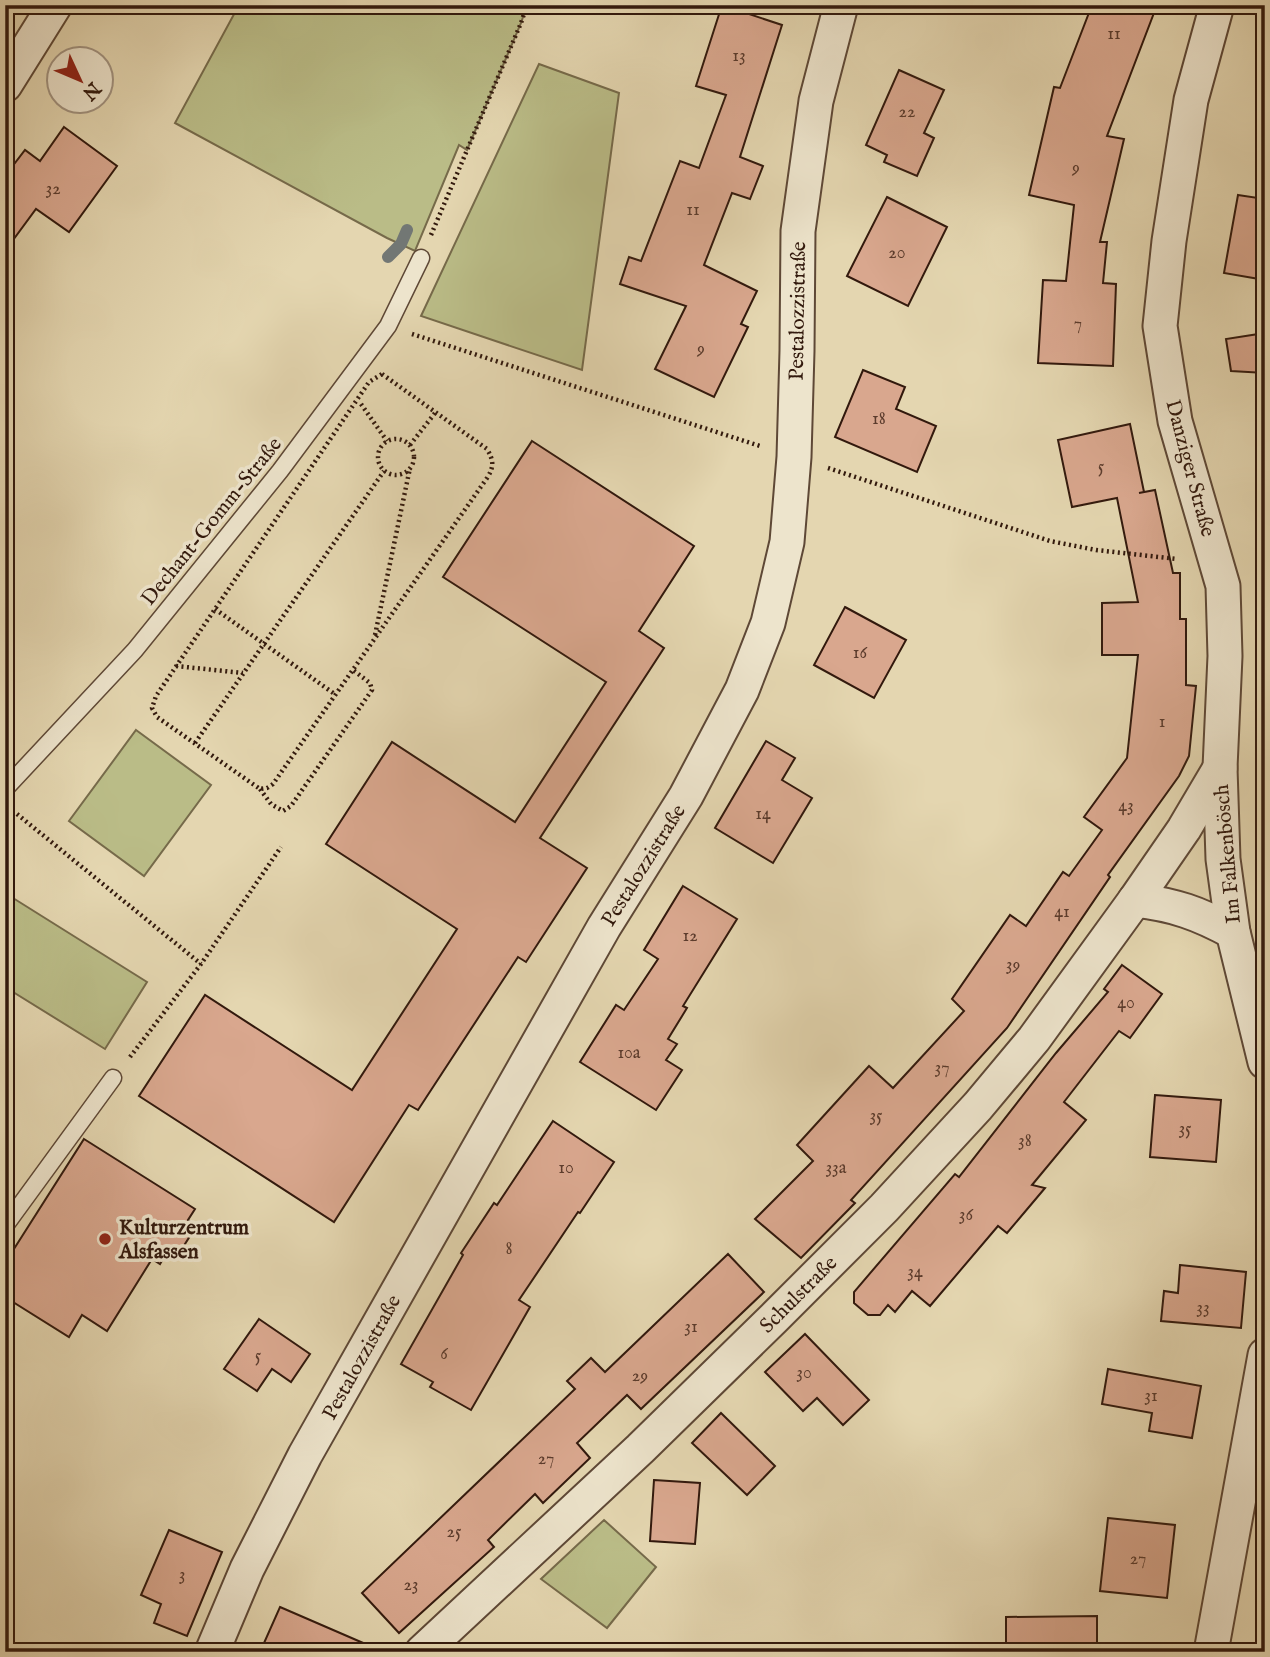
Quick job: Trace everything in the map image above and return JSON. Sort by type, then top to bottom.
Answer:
[{"type":"street","points":[[5,85],[55,5]]},
{"type":"street","name":"Pestalozzistraße","points":[[212,1652],[247,1569],[312,1443],[604,927],[685,796],[742,690],[768,623],[787,542],[794,457],[798,231],[816,101],[841,5]]},
{"type":"street","name":"Danziger Straße","points":[[1217,5],[1191,100],[1169,242],[1160,326],[1175,421],[1223,586],[1225,656],[1220,768]]},
{"type":"street","name":"Schulstraße","points":[[422,1652],[640,1449],[884,1208],[978,1106],[1034,1039],[1135,900],[1184,830],[1220,768]]},
{"type":"street","name":"Im Falkenbösch","points":[[1220,768],[1223,859],[1233,932],[1265,1062]]},
{"type":"street","points":[[1135,900],[1166,904],[1193,912],[1233,932]]},
{"type":"street","points":[[1211,1652],[1265,1355]]},
{"type":"lane","name":"Dechant-Gomm-Straße","points":[[5,789],[135,650],[279,471],[388,326],[421,258]]},
{"type":"lane","points":[[5,1226],[113,1078]]},
{"type":"path","points":[[421,258],[527,5]]},
{"type":"path","points":[[388,326],[1050,541],[1096,550],[1216,563]]},
{"type":"path","points":[[260,789],[273,785],[493,468],[493,458],[487,449],[382,374],[369,382],[156,696],[152,708],[158,717],[260,789],[271,804],[283,811],[291,806],[372,690],[370,683],[353,670]]},
{"type":"path","points":[[358,399],[387,441]]},
{"type":"path","points":[[410,445],[435,413]]},
{"type":"path","points":[[374,639],[414,456],[410,445],[398,439],[387,441],[380,449],[378,455],[384,471],[394,475],[410,468]]},
{"type":"path","points":[[195,743],[384,471]]},
{"type":"path","points":[[215,609],[336,695]]},
{"type":"path","points":[[176,666],[243,673]]},
{"type":"path","points":[[16,814],[201,964]]},
{"type":"path","points":[[113,1078],[201,964],[281,847]]},
{"type":"green space","points":[[239,5],[527,5],[467,150],[459,145],[415,251],[175,123]]},
{"type":"green space","points":[[539,64],[619,93],[582,370],[421,316]]},
{"type":"green space","points":[[136,730],[211,785],[144,876],[69,821]]},
{"type":"green space","points":[[5,893],[147,982],[105,1049],[5,987]]},
{"type":"green space","points":[[604,1520],[656,1567],[607,1628],[541,1579]]},
{"type":"building","points":[[722,5],[782,25],[740,157],[763,166],[750,199],[732,193],[704,265],[757,291],[741,324],[748,327],[714,397],[655,369],[686,306],[620,284],[629,257],[641,261],[680,161],[699,168],[726,95],[696,86]]},
{"type":"building","points":[[1092,5],[1157,5],[1107,136],[1124,139],[1100,242],[1107,242],[1103,283],[1116,284],[1113,366],[1038,363],[1043,280],[1066,281],[1074,205],[1029,195],[1054,87],[1060,88]]},
{"type":"building","points":[[899,70],[944,90],[924,133],[934,138],[917,176],[884,162],[887,155],[866,145]]},
{"type":"building","points":[[64,127],[117,166],[69,232],[36,209],[5,251],[5,176],[25,150],[40,161]]},
{"type":"building","points":[[1238,195],[1265,199],[1265,280],[1224,273]]},
{"type":"building","points":[[887,197],[947,227],[908,306],[847,276]]},
{"type":"building","points":[[1265,333],[1265,373],[1231,371],[1226,339]]},
{"type":"building","points":[[863,370],[905,387],[896,409],[936,426],[917,472],[835,437]]},
{"type":"building","points":[[1130,424],[1144,492],[1139,493],[1155,490],[1173,573],[1180,573],[1180,619],[1186,619],[1186,685],[1196,686],[1189,756],[1179,776],[1108,875],[1110,877],[1007,1028],[851,1200],[855,1203],[801,1258],[755,1219],[813,1161],[797,1145],[869,1066],[893,1088],[964,1011],[952,999],[1010,915],[1026,926],[1063,872],[1069,876],[1102,830],[1084,817],[1127,758],[1138,655],[1102,655],[1102,603],[1138,602],[1117,498],[1072,507],[1058,440]]},
{"type":"building","points":[[532,441],[694,546],[639,631],[664,648],[540,838],[587,868],[526,962],[518,957],[418,1110],[409,1105],[334,1222],[139,1096],[205,995],[352,1090],[457,929],[326,844],[392,742],[515,822],[606,682],[443,577]]},
{"type":"building","points":[[845,607],[906,640],[874,698],[814,665]]},
{"type":"building","points":[[766,741],[795,758],[782,780],[812,798],[773,863],[715,828]]},
{"type":"building","points":[[683,886],[737,919],[683,1006],[687,1008],[668,1039],[677,1044],[666,1060],[682,1070],[656,1110],[580,1062],[616,1005],[624,1010],[658,959],[644,950]]},
{"type":"building","points":[[1122,965],[1162,994],[1130,1038],[1119,1031],[1064,1102],[1086,1120],[1032,1185],[1045,1188],[1007,1233],[998,1226],[930,1306],[912,1291],[895,1312],[888,1305],[880,1315],[868,1315],[854,1303],[854,1292],[955,1174],[959,1177],[1056,1053],[1108,992],[1104,989]]},
{"type":"building","points":[[1155,1095],[1221,1100],[1216,1162],[1150,1157]]},
{"type":"building","points":[[553,1121],[614,1162],[519,1300],[530,1307],[471,1410],[430,1387],[433,1382],[401,1364],[463,1255],[461,1253]]},
{"type":"building","name":"Kulturzentrum Alsfassen","points":[[84,1139],[195,1209],[188,1220],[197,1225],[176,1258],[167,1252],[160,1264],[152,1259],[107,1331],[82,1315],[69,1337],[5,1297],[5,1263]]},
{"type":"building","points":[[728,1254],[764,1292],[641,1409],[627,1395],[577,1443],[590,1458],[543,1503],[535,1494],[488,1540],[494,1547],[399,1633],[362,1593],[575,1389],[567,1381],[591,1358],[605,1372]]},
{"type":"building","points":[[1180,1265],[1246,1272],[1241,1328],[1161,1321],[1164,1291],[1178,1293]]},
{"type":"building","points":[[259,1319],[310,1354],[291,1382],[272,1369],[257,1391],[224,1369]]},
{"type":"building","points":[[805,1334],[869,1400],[843,1425],[817,1398],[803,1411],[765,1372]]},
{"type":"building","points":[[1108,1369],[1201,1386],[1192,1438],[1149,1431],[1152,1413],[1102,1404]]},
{"type":"building","points":[[721,1413],[775,1466],[747,1495],[692,1443]]},
{"type":"building","points":[[654,1480],[700,1483],[695,1544],[650,1541]]},
{"type":"building","points":[[1108,1518],[1175,1525],[1167,1598],[1100,1591]]},
{"type":"building","points":[[169,1530],[222,1552],[187,1636],[154,1623],[161,1604],[141,1595]]},
{"type":"building","points":[[280,1607],[384,1652],[260,1652]]},
{"type":"building","points":[[1097,1616],[1097,1652],[1006,1652],[1006,1617]]},
{"type":"waterway","points":[[388,257],[401,244],[407,230]]},
{"type":"place","name":"Kulturzentrum Alsfassen","points":[[105,1239]]}]
